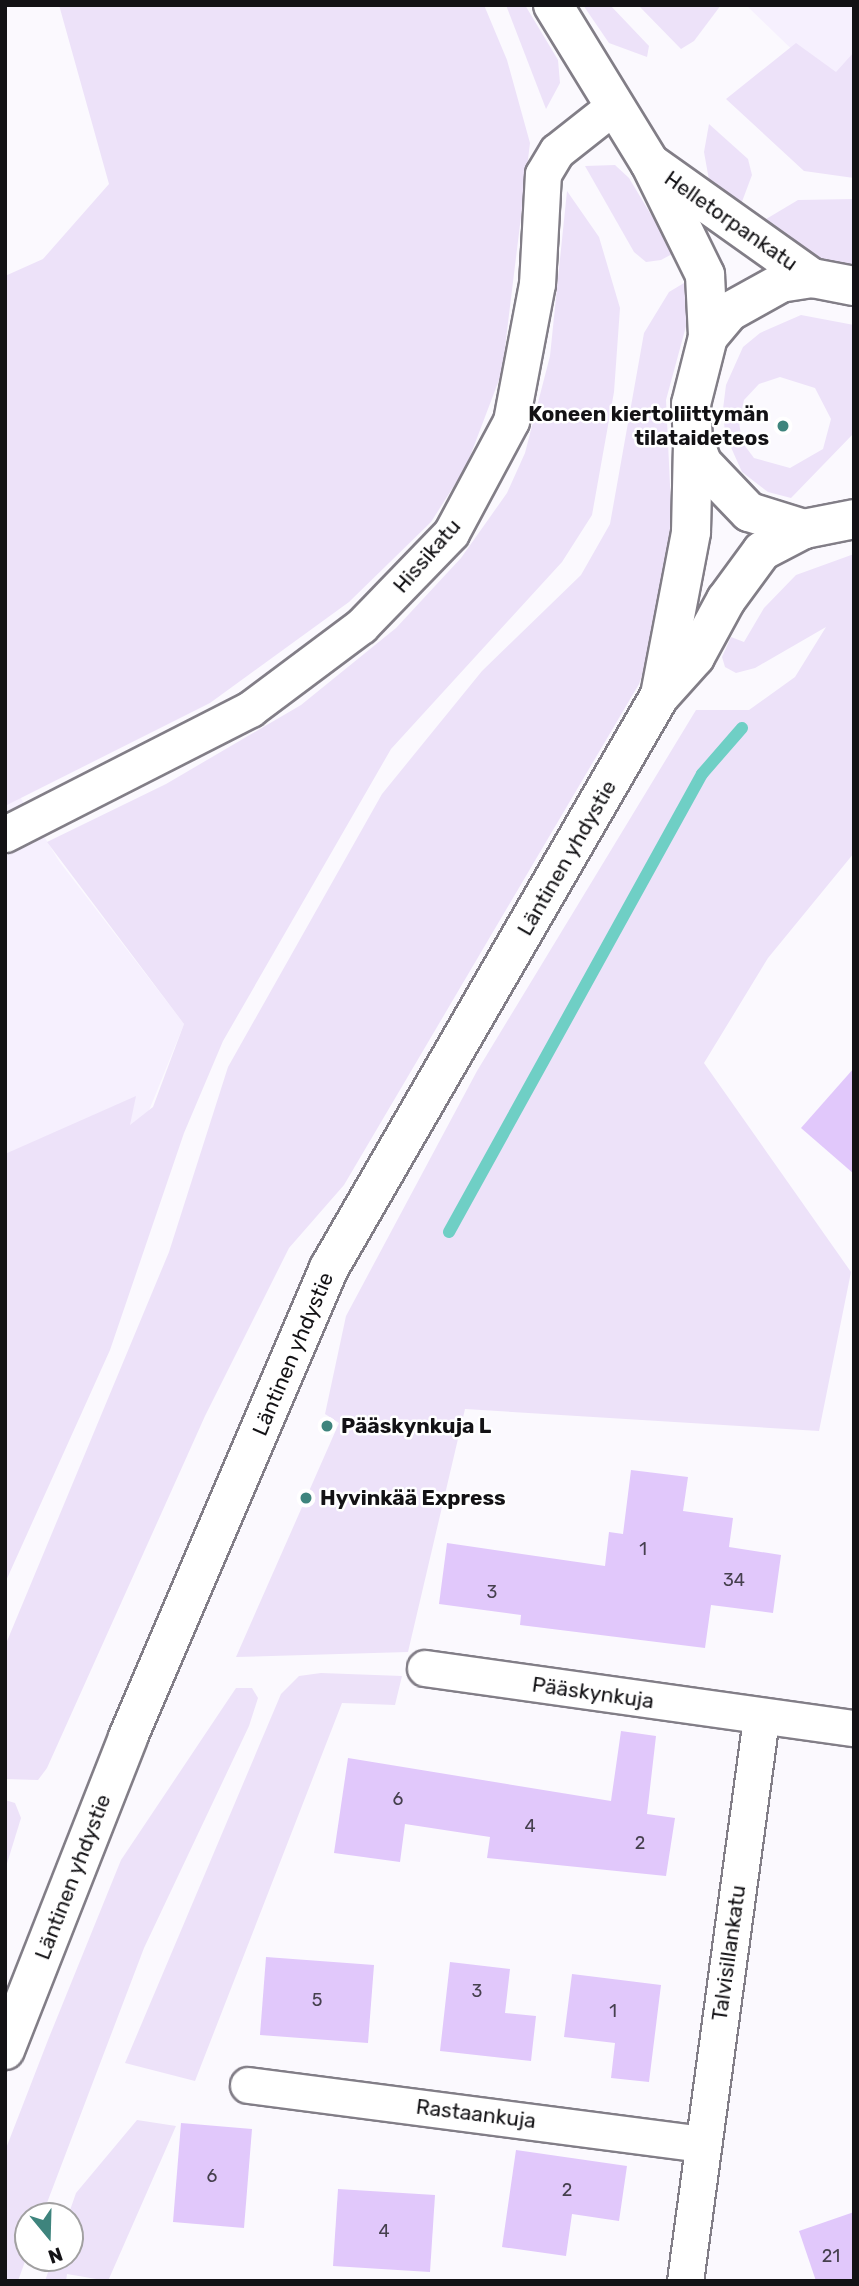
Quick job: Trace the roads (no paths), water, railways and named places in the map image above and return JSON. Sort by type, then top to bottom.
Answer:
[{"type":"main road","name":"Helletorpankatu","points":[[553,5],[650,163],[705,275],[708,337]]},
{"type":"main road","name":"Helletorpankatu","points":[[650,163],[812,278]]},
{"type":"main road","points":[[708,337],[753,295],[812,278],[854,286]]},
{"type":"main road","name":"Läntinen yhdystie","points":[[659,697],[691,532],[694,381],[708,337]]},
{"type":"main road","points":[[693,438],[716,482],[741,506],[769,521],[804,529],[854,519]]},
{"type":"main road","name":"Läntinen yhdystie","points":[[5,2050],[128,1737],[329,1268],[659,697],[695,657],[726,600],[762,551],[804,529]]},
{"type":"street","name":"Hissikatu","points":[[5,834],[139,770],[266,698],[361,626],[452,533],[484,481],[515,408],[537,284],[543,174],[557,151],[614,106]]},
{"type":"street","name":"Pääskynkuja","points":[[425,1668],[761,1718]]},
{"type":"street","points":[[761,1718],[854,1728]]},
{"type":"street","name":"Talvisillankatu","points":[[685,2281],[761,1718]]},
{"type":"street","name":"Rastaankuja","points":[[248,2085],[703,2144]]},
{"type":"waterway","points":[[449,1232],[702,774],[742,728]]},
{"type":"place","name":"Koneen kiertoliittymän tilataideteos","points":[[783,426]]},
{"type":"place","name":"Pääskynkuja L","points":[[327,1426]]},
{"type":"place","name":"Hyvinkää Express","points":[[306,1498]]}]
